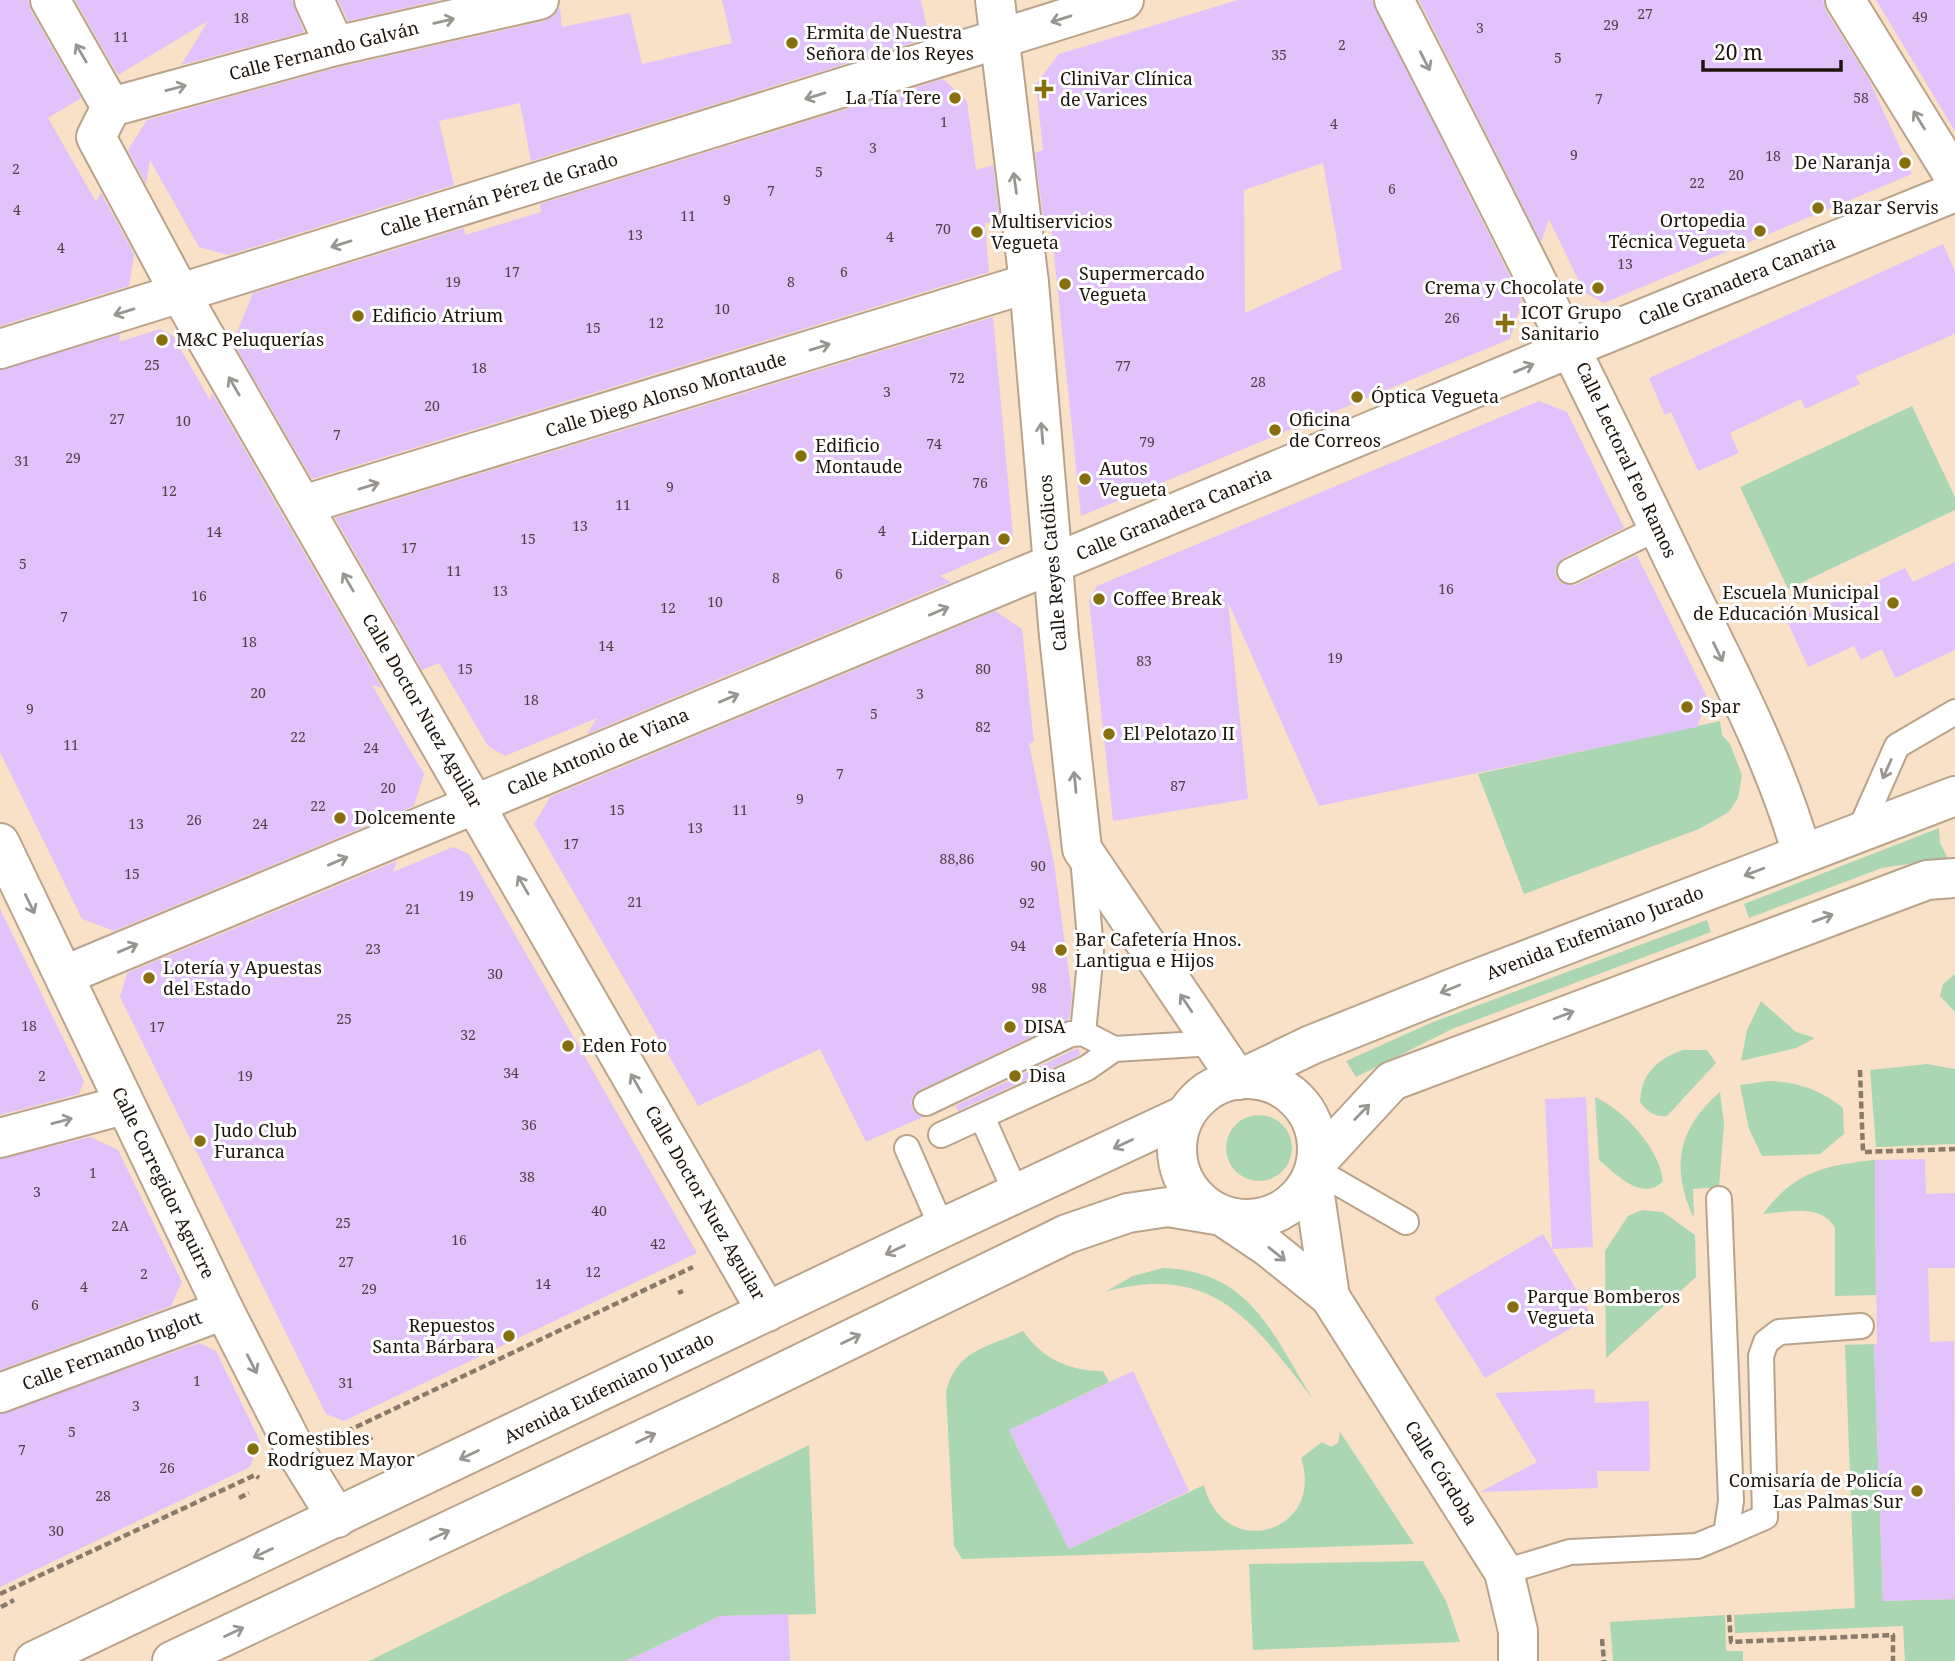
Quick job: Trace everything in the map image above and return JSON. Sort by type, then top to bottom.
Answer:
[{"type":"street","points":[[50,0],[111,107]]},
{"type":"street","points":[[314,0],[335,46]]},
{"type":"street","name":"Calle Fernando Galván","points":[[111,107],[335,46],[538,0]]},
{"type":"street","name":"Calle Reyes Católicos","points":[[995,0],[997,39],[1028,283],[1082,849],[1238,1080]]},
{"type":"street","name":"Calle Hernán Pérez de Grado","points":[[0,349],[181,295],[1124,0]]},
{"type":"street","name":"Calle Lectoral Feo Ramos","points":[[1394,0],[1573,348],[1752,722],[1793,820],[1802,854]]},
{"type":"street","points":[[1845,0],[1955,178]]},
{"type":"street","name":"Calle Doctor Nuez Aguilar","points":[[111,107],[96,137],[181,295],[767,1312]]},
{"type":"street","name":"Calle Granadera Canaria","points":[[1054,564],[1955,192]]},
{"type":"street","name":"Calle Diego Alonso Montaude","points":[[303,505],[1028,283]]},
{"type":"street","name":"Calle Antonio de Viana","points":[[65,975],[1054,564]]},
{"type":"street","name":"Avenida Eufemiano Jurado","points":[[1238,1080],[1311,1045],[1466,983],[1955,796]]},
{"type":"street","name":"Calle Corregidor Aguirre","points":[[0,843],[224,1310],[302,1462],[337,1518]]},
{"type":"street","points":[[172,1661],[703,1411],[1067,1234],[1128,1213],[1168,1208],[1244,1220],[1266,1217],[1285,1208],[1301,1194],[1314,1169],[1392,1081],[1914,884],[1955,878]]},
{"type":"street","points":[[1222,1216],[1201,1204],[1185,1185],[1177,1163],[1177,1138],[1185,1115],[1198,1098],[1217,1086],[1238,1080],[1260,1080],[1281,1088],[1298,1102],[1310,1119],[1317,1141],[1314,1169]]},
{"type":"street","points":[[0,1138],[124,1105]]},
{"type":"street","name":"Avenida Eufemiano Jurado","points":[[34,1661],[1185,1115]]},
{"type":"street","name":"Calle Córdoba","points":[[1314,1169],[1330,1297]]},
{"type":"street","name":"Calle Córdoba","points":[[1222,1216],[1268,1247],[1330,1297],[1504,1572],[1518,1631],[1518,1661]]},
{"type":"street","name":"Calle Fernando Inglott","points":[[0,1393],[224,1310]]},
{"type":"lane","points":[[1570,571],[1658,528]]},
{"type":"lane","points":[[1859,832],[1897,746],[1955,712]]},
{"type":"lane","points":[[1082,849],[1091,951],[1083,1033]]},
{"type":"lane","points":[[926,1103],[1071,1034],[1083,1033],[1114,1049],[1214,1043]]},
{"type":"lane","points":[[941,1135],[1087,1068],[1114,1049]]},
{"type":"lane","points":[[982,1116],[1016,1193]]},
{"type":"lane","points":[[907,1148],[942,1228]]},
{"type":"lane","points":[[1314,1169],[1406,1222]]},
{"type":"lane","points":[[1719,1199],[1731,1501],[1726,1534]]},
{"type":"lane","points":[[1504,1572],[1570,1552],[1696,1546],[1765,1517],[1760,1356],[1766,1342],[1779,1332],[1861,1326]]},
{"type":"path","points":[[1860,1070],[1863,1152],[1955,1149]]},
{"type":"path","points":[[336,1437],[705,1261]]},
{"type":"path","points":[[366,1440],[373,1437]]},
{"type":"path","points":[[0,1594],[255,1475],[262,1480]]},
{"type":"path","points":[[239,1498],[250,1493]]},
{"type":"path","points":[[1,1607],[14,1600]]},
{"type":"path","points":[[1729,1615],[1731,1642],[1893,1635],[1893,1661]]},
{"type":"path","points":[[1602,1639],[1604,1661]]},
{"type":"green space","points":[[1912,406],[1955,497],[1955,510],[1788,589],[1740,487]]},
{"type":"green space","points":[[1720,721],[1722,735],[1730,744],[1742,775],[1738,798],[1729,812],[1699,829],[1524,894],[1478,774]]},
{"type":"green space","points":[[1939,828],[1940,843],[1948,858],[1882,868],[1749,918],[1744,904]]},
{"type":"green space","points":[[1707,920],[1711,932],[1452,1029],[1356,1077],[1346,1061],[1433,1022]]},
{"type":"green space","points":[[1955,974],[1955,1012],[1940,996],[1943,984]]},
{"type":"green space","points":[[1761,1001],[1796,1032],[1815,1038],[1796,1048],[1741,1061],[1747,1030]]},
{"type":"green space","points":[[1683,1050],[1707,1050],[1716,1063],[1667,1116],[1655,1115],[1640,1102],[1643,1083],[1658,1063]]},
{"type":"green space","points":[[1927,1064],[1955,1069],[1955,1144],[1876,1147],[1870,1070]]},
{"type":"green space","points":[[1768,1081],[1808,1088],[1834,1101],[1843,1108],[1844,1134],[1820,1154],[1762,1156],[1749,1129],[1740,1085]]},
{"type":"green space","points":[[1720,1092],[1724,1124],[1719,1187],[1693,1189],[1694,1218],[1682,1182],[1682,1150],[1695,1120]]},
{"type":"green space","points":[[1595,1097],[1617,1111],[1648,1144],[1663,1181],[1655,1187],[1646,1189],[1629,1184],[1599,1160]]},
{"type":"green space","points":[[1259,1115],[1272,1118],[1282,1125],[1289,1135],[1292,1148],[1289,1161],[1282,1171],[1272,1178],[1259,1181],[1246,1178],[1236,1171],[1229,1161],[1226,1148],[1229,1135],[1236,1125],[1246,1118]]},
{"type":"green space","points":[[1875,1160],[1876,1295],[1835,1296],[1835,1228],[1829,1220],[1813,1212],[1803,1211],[1763,1214],[1787,1189],[1812,1173]]},
{"type":"green space","points":[[1642,1210],[1663,1212],[1695,1235],[1696,1277],[1606,1358],[1605,1251],[1628,1216]]},
{"type":"green space","points":[[1163,1268],[1193,1272],[1218,1281],[1238,1294],[1256,1310],[1271,1330],[1313,1399],[1249,1323],[1227,1305],[1203,1292],[1175,1285],[1143,1285],[1105,1292],[1133,1276]]},
{"type":"green space","points":[[1023,1331],[1039,1349],[1058,1362],[1079,1369],[1103,1371],[1109,1382],[1009,1430],[1030,1473],[1059,1459],[1048,1506],[1069,1549],[1204,1485],[1215,1509],[1231,1524],[1250,1531],[1269,1529],[1286,1520],[1299,1505],[1305,1484],[1301,1458],[1322,1442],[1331,1447],[1338,1443],[1340,1432],[1414,1544],[962,1559],[954,1546],[946,1391],[951,1377],[966,1358],[986,1346]]},
{"type":"green space","points":[[1874,1344],[1883,1601],[1955,1599],[1955,1661],[1905,1661],[1903,1626],[1735,1633],[1734,1615],[1855,1608],[1845,1345]]},
{"type":"green space","points":[[809,1445],[816,1614],[720,1616],[626,1661],[369,1661]]},
{"type":"green space","points":[[1423,1561],[1446,1601],[1460,1642],[1253,1650],[1249,1564]]},
{"type":"green space","points":[[1725,1615],[1726,1651],[1743,1651],[1743,1661],[1613,1661],[1610,1622]]},
{"type":"building","points":[[0,0],[28,0],[31,11],[81,98],[48,118],[96,202],[101,193],[134,254],[129,286],[0,326]]},
{"type":"building","points":[[75,0],[292,0],[304,32],[181,65],[208,21],[118,75]]},
{"type":"building","points":[[338,0],[440,0],[348,21]]},
{"type":"building","points":[[722,0],[921,0],[929,38],[531,161],[520,103],[439,121],[454,185],[228,255],[199,247],[150,160],[146,184],[128,150],[147,120],[340,67],[544,21],[553,16],[560,7],[562,27],[630,13],[642,64],[732,43]]},
{"type":"building","points":[[1238,0],[1372,0],[1522,301],[1510,339],[1081,516],[1050,216],[1043,217],[1035,153],[1043,150],[1036,84],[1059,54]],"holes":[[[1323,163],[1342,269],[1245,313],[1244,190]]]},
{"type":"building","points":[[1419,0],[1823,0],[1826,11],[1870,82],[1912,174],[1604,303],[1584,292],[1549,219],[1541,242]]},
{"type":"building","points":[[1876,0],[1955,0],[1955,131],[1908,53]]},
{"type":"building","points":[[943,79],[967,101],[976,170],[993,165],[1000,221],[985,223],[989,272],[312,479],[233,342],[253,293],[464,228],[465,235],[541,212],[540,204]]},
{"type":"building","points":[[1943,244],[1955,271],[1955,334],[1856,376],[1860,384],[1805,409],[1801,399],[1730,433],[1739,453],[1698,471],[1671,412],[1665,415],[1649,378]]},
{"type":"building","points":[[993,317],[1013,535],[1005,548],[940,576],[951,582],[587,734],[597,718],[505,756],[488,746],[439,663],[422,670],[335,518]]},
{"type":"building","points":[[160,329],[173,336],[210,400],[212,393],[382,688],[372,685],[424,774],[414,806],[114,931],[82,919],[0,752],[0,370],[120,334],[119,342]]},
{"type":"building","points":[[1539,401],[1567,412],[1624,528],[1563,558],[1555,569],[1556,577],[1562,584],[1576,585],[1637,555],[1708,699],[1697,727],[1319,806],[1228,602],[1248,799],[1113,821],[1089,600],[1097,586]]},
{"type":"building","name":"Escuela Municipal de Educación Musical","points":[[1955,562],[1955,650],[1895,678],[1882,649],[1861,660],[1854,646],[1808,667],[1788,623],[1905,568],[1913,582]]},
{"type":"building","points":[[995,611],[1022,629],[1034,742],[1029,744],[1054,863],[1072,996],[1069,1019],[920,1090],[911,1102],[913,1110],[923,1117],[866,1142],[820,1049],[698,1106],[534,824],[550,797]]},
{"type":"building","points":[[453,847],[469,854],[697,1253],[344,1421],[326,1414],[120,997],[127,973],[397,861],[393,872]]},
{"type":"building","points":[[0,909],[84,1081],[79,1094],[0,1115]]},
{"type":"building","points":[[1078,1048],[1080,1055],[958,1111],[955,1106]]},
{"type":"building","points":[[1586,1097],[1593,1247],[1552,1249],[1545,1099]]},
{"type":"building","points":[[90,1137],[118,1150],[182,1282],[171,1306],[0,1370],[0,1159]]},
{"type":"building","name":"Comisaría de Policía Las Palmas Sur","points":[[1925,1159],[1926,1194],[1955,1193],[1955,1268],[1928,1268],[1930,1342],[1954,1341],[1955,1599],[1883,1601],[1874,1344],[1877,1344],[1875,1160]]},
{"type":"building","name":"Parque Bomberos Vegueta","points":[[1543,1234],[1592,1316],[1485,1378],[1434,1298]]},
{"type":"building","points":[[199,1343],[216,1351],[260,1441],[250,1467],[0,1587],[0,1414]]},
{"type":"building","points":[[1133,1371],[1189,1491],[1069,1549],[1009,1430]]},
{"type":"building","points":[[1594,1389],[1595,1403],[1649,1401],[1650,1471],[1597,1471],[1598,1488],[1480,1492],[1537,1462],[1495,1393]]},
{"type":"building","points":[[788,1614],[790,1661],[626,1661],[720,1616]]},
{"type":"place","name":"Ermita de Nuestra Señora de los Reyes","points":[[792,43]]},
{"type":"place","name":"CliniVar Clínica de Varices","points":[[1044,89]]},
{"type":"place","name":"La Tía Tere","points":[[955,98]]},
{"type":"place","name":"De Naranja","points":[[1905,163]]},
{"type":"place","name":"Bazar Servis","points":[[1818,208]]},
{"type":"place","name":"Ortopedia Técnica Vegueta","points":[[1760,231]]},
{"type":"place","name":"Multiservicios Vegueta","points":[[977,232]]},
{"type":"place","name":"Supermercado Vegueta","points":[[1065,284]]},
{"type":"place","name":"Crema y Chocolate","points":[[1598,288]]},
{"type":"place","name":"Edificio Atrium","points":[[358,316]]},
{"type":"place","name":"ICOT Grupo Sanitario","points":[[1505,323]]},
{"type":"place","name":"M&C Peluquerías","points":[[162,340]]},
{"type":"place","name":"Óptica Vegueta","points":[[1357,397]]},
{"type":"place","name":"Oficina de Correos","points":[[1275,430]]},
{"type":"place","name":"Edificio Montaude","points":[[801,456]]},
{"type":"place","name":"Autos Vegueta","points":[[1085,479]]},
{"type":"place","name":"Liderpan","points":[[1004,539]]},
{"type":"place","name":"Coffee Break","points":[[1099,599]]},
{"type":"place","name":"Escuela Municipal de Educación Musical","points":[[1893,603]]},
{"type":"place","name":"Spar","points":[[1687,707]]},
{"type":"place","name":"El Pelotazo II","points":[[1109,734]]},
{"type":"place","name":"Dolcemente","points":[[340,818]]},
{"type":"place","name":"Bar Cafetería Hnos. Lantigua e Hijos","points":[[1061,950]]},
{"type":"place","name":"Lotería y Apuestas del Estado","points":[[149,978]]},
{"type":"place","name":"DISA","points":[[1010,1027]]},
{"type":"place","name":"Eden Foto","points":[[568,1046]]},
{"type":"place","name":"Disa","points":[[1015,1076]]},
{"type":"place","name":"Judo Club Furanca","points":[[200,1141]]},
{"type":"place","name":"Parque Bomberos Vegueta","points":[[1513,1307]]},
{"type":"place","name":"Repuestos Santa Bárbara","points":[[509,1336]]},
{"type":"place","name":"Comestibles Rodríguez Mayor","points":[[253,1449]]},
{"type":"place","name":"Comisaría de Policía Las Palmas Sur","points":[[1917,1491]]}]
